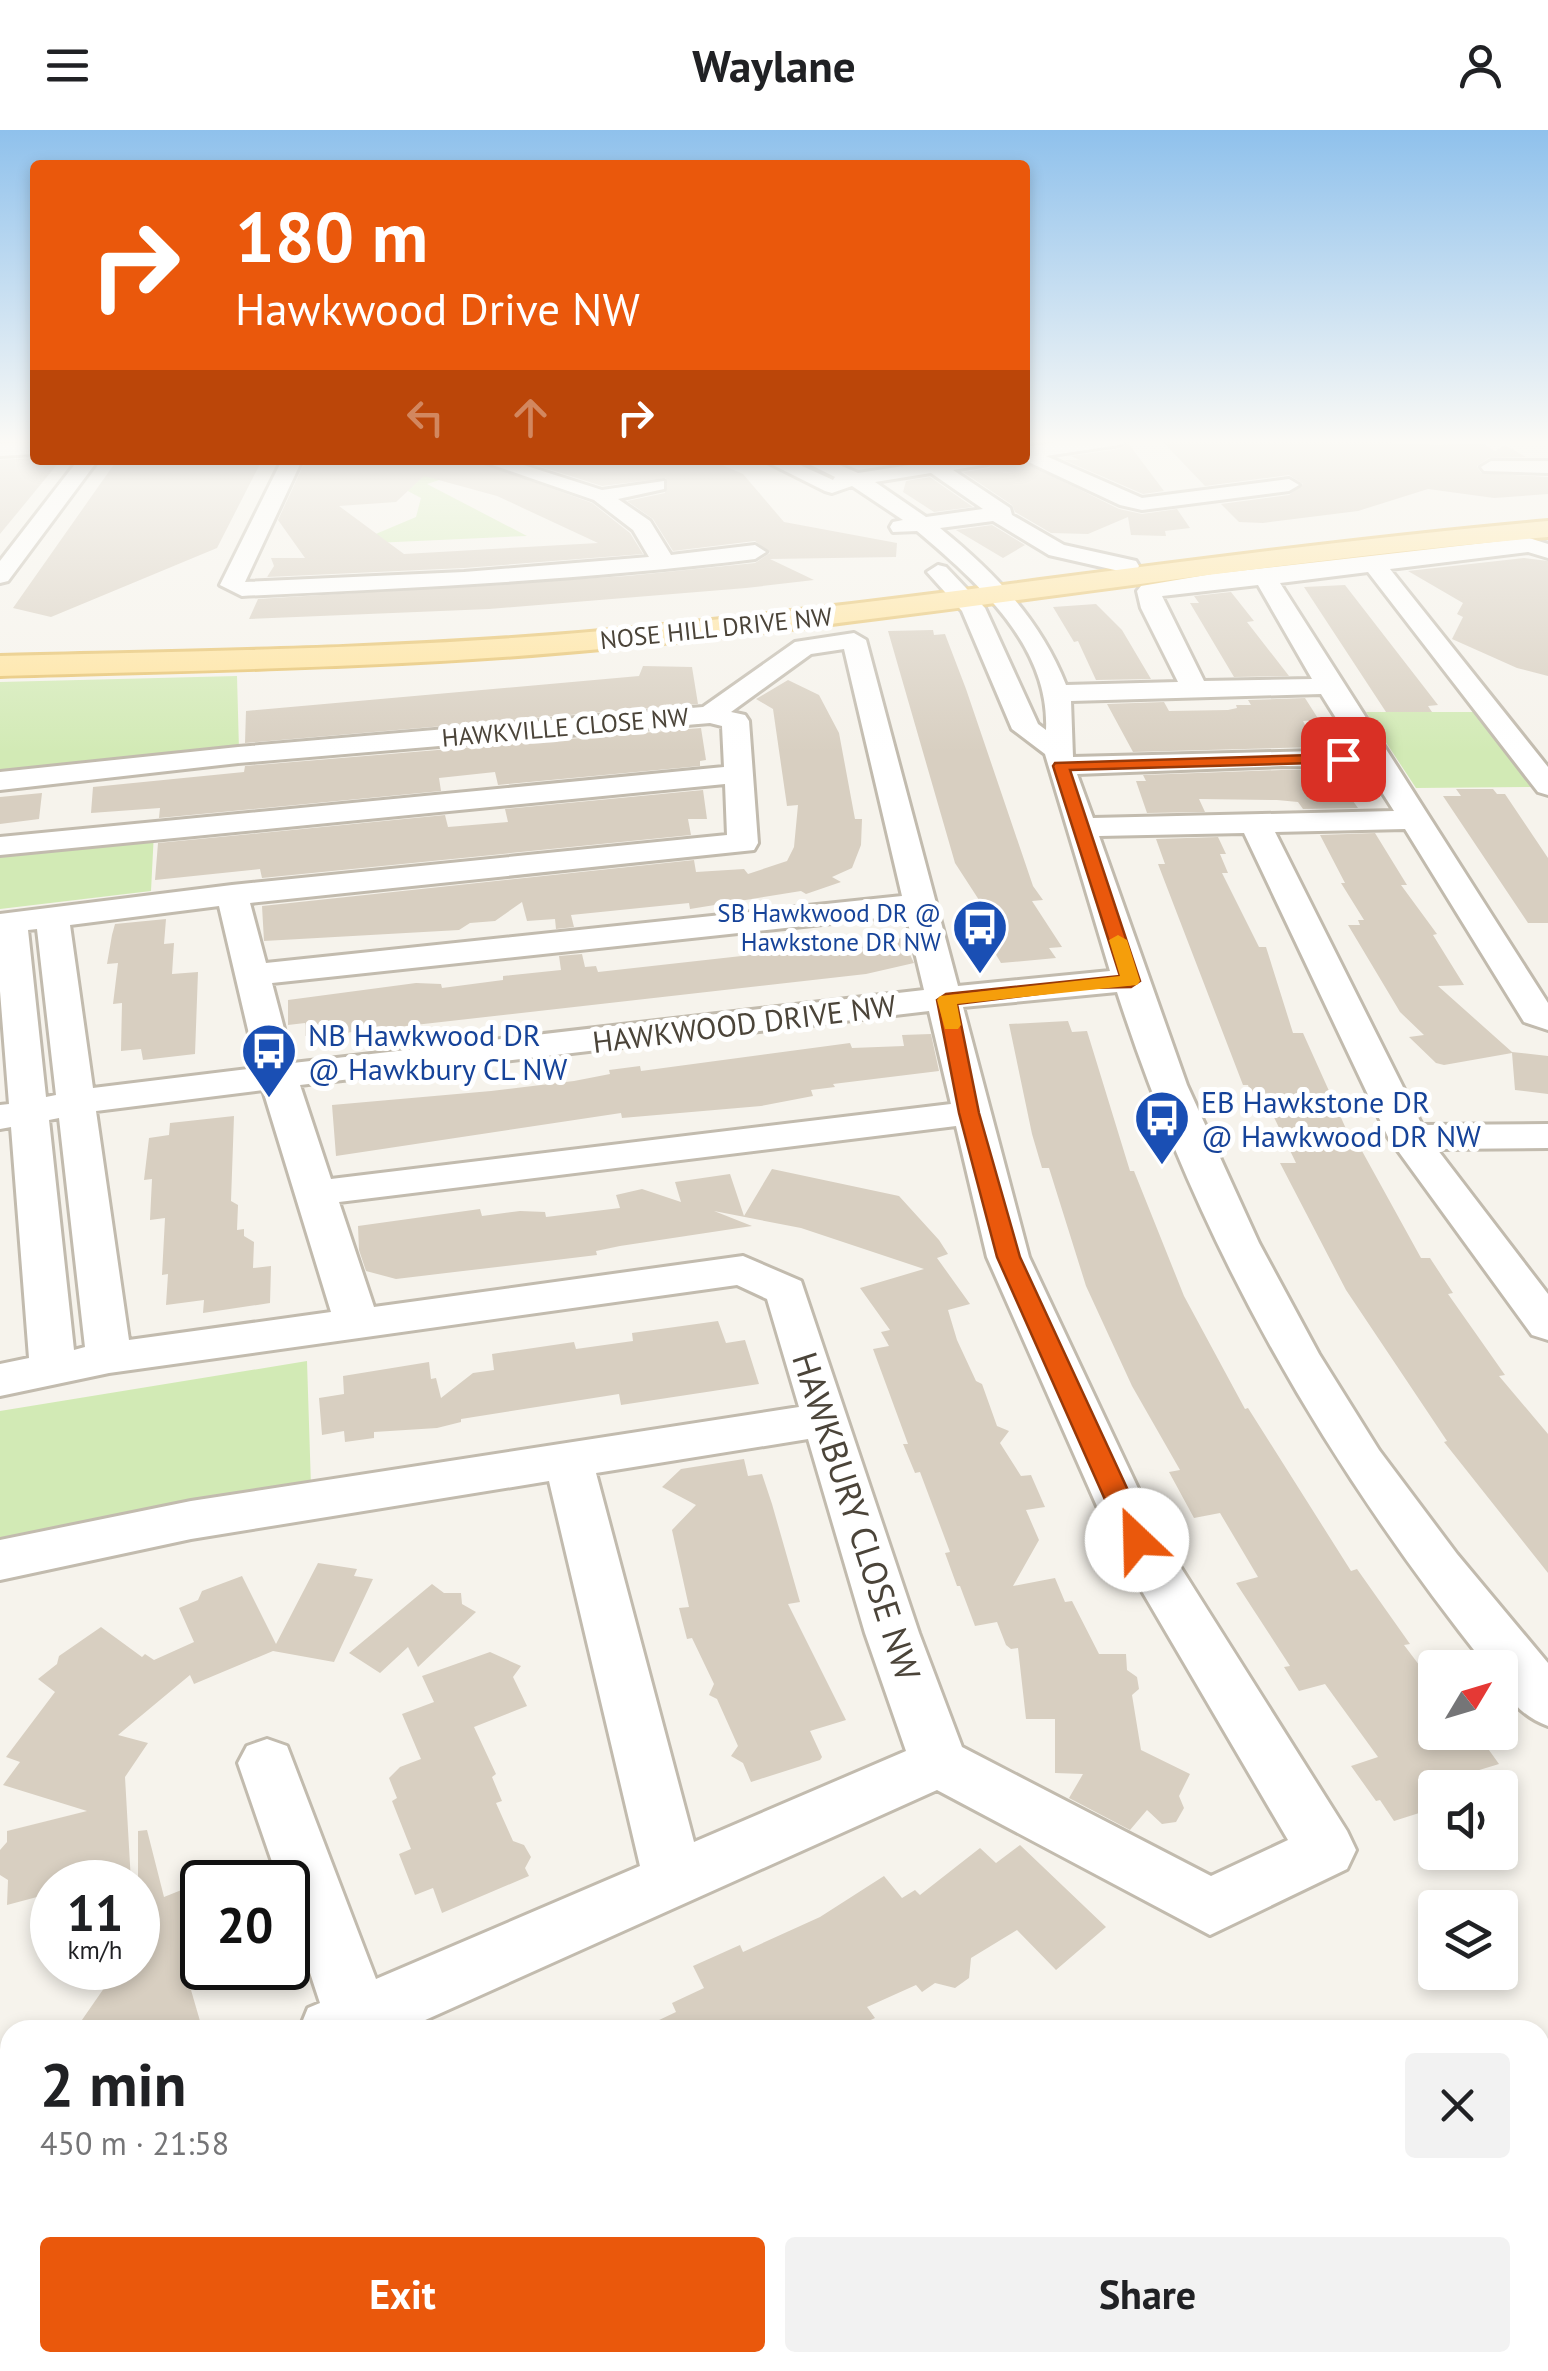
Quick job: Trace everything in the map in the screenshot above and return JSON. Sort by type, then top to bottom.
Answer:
[{"type":"main road","name":"NOSE HILL DRIVE NW","points":[[0,666],[459,651],[857,613],[974,586],[1281,544]]},
{"type":"main road","name":"NOSE HILL DRIVE NW","points":[[0,651],[453,637],[698,617],[1373,544]]},
{"type":"main road","points":[[857,613],[948,617],[982,628]]},
{"type":"street","points":[[0,576],[25,544]]},
{"type":"street","points":[[252,544],[232,585],[242,588],[464,579],[755,552]]},
{"type":"street","points":[[653,544],[664,562]]},
{"type":"street","points":[[912,544],[1024,624],[1056,692],[1064,732],[1059,757],[1131,981],[1185,1128],[1253,1274],[1339,1426],[1450,1583],[1548,1703]]},
{"type":"street","points":[[937,544],[974,586],[982,628],[1026,729],[1059,757],[1282,758],[1371,752]]},
{"type":"street","points":[[1046,544],[1057,550],[1128,566]]},
{"type":"street","points":[[1195,689],[1147,595],[1149,591],[1530,544]]},
{"type":"street","points":[[1372,563],[1548,786]]},
{"type":"street","points":[[1265,578],[1413,820],[1538,1014],[1548,1018]]},
{"type":"street","points":[[353,2020],[940,1763],[1210,1907],[1326,1850],[1137,1540],[1008,1257],[854,640],[804,647],[710,714]]},
{"type":"street","points":[[1056,692],[1329,686]]},
{"type":"street","name":"HAWKVILLE CLOSE NW","points":[[0,781],[238,755],[710,714],[736,721],[743,842],[232,895],[5,923],[15,1114]]},
{"type":"street","points":[[0,846],[738,774]]},
{"type":"street","points":[[1082,827],[1413,820]]},
{"type":"street","points":[[1254,823],[1408,1137],[1548,1326]]},
{"type":"street","points":[[232,895],[278,1077],[357,1323]]},
{"type":"street","points":[[252,975],[918,904]]},
{"type":"street","points":[[52,916],[109,1358]]},
{"type":"street","name":"HAWKWOOD DRIVE NW","points":[[15,1114],[120,1095],[1085,982],[1131,981]]},
{"type":"street","points":[[314,1193],[969,1113]]},
{"type":"street","points":[[15,1114],[53,1368]]},
{"type":"street","points":[[1408,1137],[1548,1136]]},
{"type":"street","name":"HAWKBURY CLOSE NW","points":[[0,1380],[109,1358],[743,1270],[786,1291],[892,1633],[940,1763]]},
{"type":"street","points":[[0,1560],[191,1520],[825,1420]]},
{"type":"street","points":[[569,1462],[674,1882]]},
{"type":"street","points":[[267,1762],[343,2020]]},
{"type":"green space","points":[[237,676],[239,750],[0,774],[0,682]]},
{"type":"green space","points":[[1366,712],[1476,712],[1536,787],[1416,788]]},
{"type":"green space","points":[[154,832],[151,891],[0,909],[0,851]]},
{"type":"green space","points":[[307,1361],[311,1487],[0,1546],[0,1411]]},
{"type":"building","points":[[58,544],[219,544],[217,548],[51,617],[13,608]]},
{"type":"building","points":[[295,544],[390,544],[404,554],[637,544],[643,554],[464,568],[267,577],[274,566],[271,558],[305,558]]},
{"type":"building","points":[[668,544],[734,544],[673,551]]},
{"type":"building","points":[[758,544],[897,544],[896,557],[770,559],[814,580],[746,588],[489,609],[249,619],[258,599],[627,576],[755,563],[770,553]]},
{"type":"building","points":[[979,544],[1025,545],[1003,558]]},
{"type":"building","points":[[1524,558],[1548,561],[1548,676],[1517,668],[1452,639],[1463,617],[1457,614],[1463,603],[1408,571]]},
{"type":"building","points":[[1345,585],[1438,705],[1428,706],[1432,712],[1386,712],[1304,587]]},
{"type":"building","points":[[1231,592],[1254,621],[1247,622],[1289,676],[1234,677],[1190,603],[1199,603],[1194,596]]},
{"type":"building","points":[[1096,604],[1122,630],[1151,679],[1096,680],[1078,641],[1074,642],[1053,607]]},
{"type":"building","points":[[933,630],[934,635],[945,634],[966,689],[1033,886],[1043,900],[1032,901],[1062,947],[1049,948],[1056,958],[1001,963],[974,918],[984,917],[976,902],[979,900],[955,863],[888,631]]},
{"type":"building","points":[[643,666],[692,667],[698,704],[245,743],[246,711],[639,676]]},
{"type":"building","points":[[788,680],[819,695],[839,733],[855,819],[862,819],[861,845],[852,868],[832,877],[841,882],[806,894],[801,891],[690,909],[689,903],[571,915],[574,927],[556,929],[555,919],[527,921],[522,902],[495,921],[470,923],[459,930],[264,941],[262,906],[694,860],[696,872],[744,869],[748,874],[787,861],[794,847],[798,805],[787,806],[773,709],[756,699]]},
{"type":"building","points":[[1305,698],[1319,720],[1303,721],[1317,747],[1133,752],[1107,704],[1164,702],[1169,711],[1228,710],[1237,708],[1236,705],[1251,705],[1248,700]]},
{"type":"building","points":[[701,728],[706,760],[700,761],[700,766],[498,785],[495,772],[439,778],[441,791],[159,818],[160,808],[91,813],[93,787],[244,772],[245,766]]},
{"type":"building","points":[[1331,770],[1358,808],[1303,809],[1298,802],[1199,799],[1205,812],[1147,813],[1136,781],[1146,781],[1143,775]]},
{"type":"building","points":[[1456,789],[1493,789],[1497,794],[1505,794],[1548,858],[1548,923],[1528,923],[1443,796],[1461,796]]},
{"type":"building","points":[[703,790],[707,819],[688,819],[691,835],[262,878],[260,869],[155,880],[158,843],[445,815],[448,827],[508,822],[505,809]]},
{"type":"building","points":[[42,793],[39,819],[0,824],[0,797]]},
{"type":"building","points":[[1375,833],[1407,885],[1401,885],[1437,934],[1433,935],[1464,985],[1438,986],[1512,1052],[1548,1056],[1548,1094],[1515,1090],[1512,1053],[1444,1065],[1436,1063],[1409,1037],[1424,1035],[1400,1012],[1348,925],[1360,925],[1358,920],[1364,920],[1341,883],[1345,883],[1320,835]]},
{"type":"building","points":[[1218,837],[1226,854],[1220,854],[1228,873],[1222,873],[1259,947],[1266,947],[1293,1033],[1303,1033],[1356,1151],[1362,1151],[1421,1258],[1430,1258],[1453,1293],[1448,1294],[1505,1375],[1499,1376],[1548,1434],[1548,1573],[1444,1442],[1447,1441],[1346,1290],[1280,1163],[1296,1163],[1270,1109],[1256,1109],[1248,1085],[1243,1085],[1158,864],[1165,864],[1156,839]]},
{"type":"building","points":[[166,919],[164,944],[174,943],[172,974],[198,972],[195,1054],[143,1060],[141,1049],[121,1051],[122,1003],[113,1004],[118,963],[107,964],[115,924]]},
{"type":"building","points":[[902,938],[914,963],[866,974],[344,1033],[305,1036],[305,1023],[288,1025],[288,1000],[416,983],[441,984],[442,988],[503,980],[503,976],[561,970],[559,956],[582,954],[585,967],[596,966],[598,972]]},
{"type":"building","points":[[1068,1021],[1072,1032],[1087,1031],[1130,1171],[1134,1171],[1184,1296],[1245,1409],[1248,1408],[1351,1571],[1357,1569],[1410,1644],[1404,1645],[1418,1664],[1418,1750],[1489,1750],[1499,1764],[1479,1770],[1418,1770],[1418,1813],[1394,1821],[1380,1800],[1376,1801],[1351,1766],[1378,1757],[1325,1684],[1299,1691],[1284,1667],[1290,1666],[1236,1583],[1258,1577],[1220,1513],[1194,1518],[1169,1472],[1180,1470],[1132,1386],[1086,1286],[1049,1168],[1042,1168],[1009,1024]]},
{"type":"building","points":[[931,1034],[939,1071],[833,1084],[835,1087],[811,1090],[813,1096],[761,1106],[622,1118],[621,1113],[336,1156],[332,1105],[491,1091],[574,1081],[610,1074],[609,1070],[640,1066],[641,1071],[850,1043],[852,1048],[904,1046],[902,1035]]},
{"type":"building","points":[[234,1116],[231,1201],[238,1205],[237,1230],[244,1229],[244,1236],[254,1242],[253,1268],[271,1266],[270,1303],[203,1313],[204,1300],[166,1305],[168,1274],[162,1275],[165,1218],[150,1220],[152,1179],[144,1180],[149,1138],[169,1135],[170,1123]]},
{"type":"building","points":[[772,1169],[899,1196],[948,1254],[937,1258],[970,1304],[948,1310],[957,1340],[976,1381],[982,1384],[997,1426],[1009,1431],[1000,1443],[1021,1476],[1031,1475],[1045,1507],[1026,1510],[1039,1540],[1013,1586],[1055,1578],[1065,1602],[1072,1601],[1099,1654],[1126,1654],[1127,1670],[1137,1677],[1139,1689],[1132,1695],[1141,1750],[1190,1774],[1179,1796],[1184,1808],[1176,1822],[1162,1824],[1147,1810],[1130,1830],[1069,1798],[1083,1774],[1055,1773],[1055,1719],[1026,1719],[1018,1648],[1006,1645],[997,1622],[975,1626],[945,1553],[950,1552],[920,1472],[915,1473],[903,1444],[908,1444],[873,1349],[889,1346],[881,1332],[890,1330],[860,1288],[924,1269],[801,1228],[714,1211],[752,1226],[620,1246],[596,1251],[597,1255],[396,1279],[366,1271],[359,1250],[358,1226],[480,1209],[482,1216],[520,1211],[545,1212],[546,1217],[620,1208],[616,1195],[642,1189],[681,1202],[675,1182],[730,1174],[744,1216]]},
{"type":"building","points":[[718,1321],[726,1343],[745,1340],[759,1384],[621,1405],[619,1394],[461,1419],[437,1428],[374,1432],[374,1438],[345,1442],[344,1431],[322,1435],[319,1398],[344,1394],[343,1376],[429,1362],[431,1379],[436,1378],[441,1398],[473,1373],[494,1370],[492,1354],[574,1342],[576,1349],[633,1341],[632,1333]]},
{"type":"building","points":[[744,1459],[748,1476],[762,1474],[772,1504],[800,1602],[788,1604],[846,1720],[810,1731],[820,1760],[751,1782],[743,1763],[731,1756],[738,1746],[717,1699],[709,1695],[714,1684],[692,1638],[687,1639],[679,1608],[689,1607],[672,1530],[696,1505],[662,1487],[681,1469]]},
{"type":"building","points":[[318,1563],[357,1569],[354,1576],[373,1579],[334,1662],[273,1651],[194,1684],[190,1675],[118,1735],[148,1743],[125,1777],[130,1860],[30,1860],[30,1899],[7,1905],[8,1880],[0,1875],[0,1850],[7,1842],[7,1831],[87,1811],[3,1785],[20,1762],[6,1757],[55,1692],[38,1679],[57,1664],[59,1656],[101,1627],[142,1657],[145,1654],[154,1660],[194,1642],[179,1608],[198,1600],[202,1591],[242,1576],[276,1644]]},
{"type":"building","points":[[432,1584],[444,1593],[461,1593],[462,1604],[476,1612],[418,1667],[408,1647],[380,1673],[349,1653]]},
{"type":"building","points":[[490,1652],[521,1666],[513,1677],[527,1706],[474,1727],[496,1774],[492,1777],[502,1801],[496,1803],[513,1841],[524,1845],[531,1857],[525,1868],[529,1876],[442,1913],[433,1888],[415,1895],[399,1854],[411,1849],[392,1801],[397,1798],[389,1778],[400,1767],[421,1759],[402,1714],[434,1702],[422,1676]]},
{"type":"building","points":[[147,1830],[155,1860],[138,1860],[138,1831]]},
{"type":"building","points":[[1020,1845],[1106,1927],[1056,1970],[1017,1930],[971,1958],[969,1978],[955,1988],[935,1983],[922,1992],[916,1985],[867,2007],[875,2018],[871,2020],[659,2020],[676,2012],[672,2003],[704,1988],[693,1966],[740,1945],[743,1952],[820,1917],[884,1876],[902,1898],[915,1890],[920,1895],[980,1848],[996,1863]]},
{"type":"building","points":[[160,1881],[164,1897],[180,1891],[180,1990],[191,1990],[200,2020],[82,2020],[103,1990],[160,1990]]},
{"type":"slow traffic","points":[[952,1025],[946,1000],[1085,982],[1131,981],[1118,940]]},
{"type":"place","name":"SB Hawkwood DR @ Hawkstone DR NW","points":[[980,976]]},
{"type":"place","name":"NB Hawkwood DR @ Hawkbury CL NW","points":[[269,1100]]},
{"type":"place","name":"EB Hawkstone DR @ Hawkwood DR NW","points":[[1162,1167]]},
{"type":"route","points":[[1137,1540],[1008,1257],[969,1113],[946,1000],[1085,982],[1131,981],[1060,766],[1343,759]]}]
